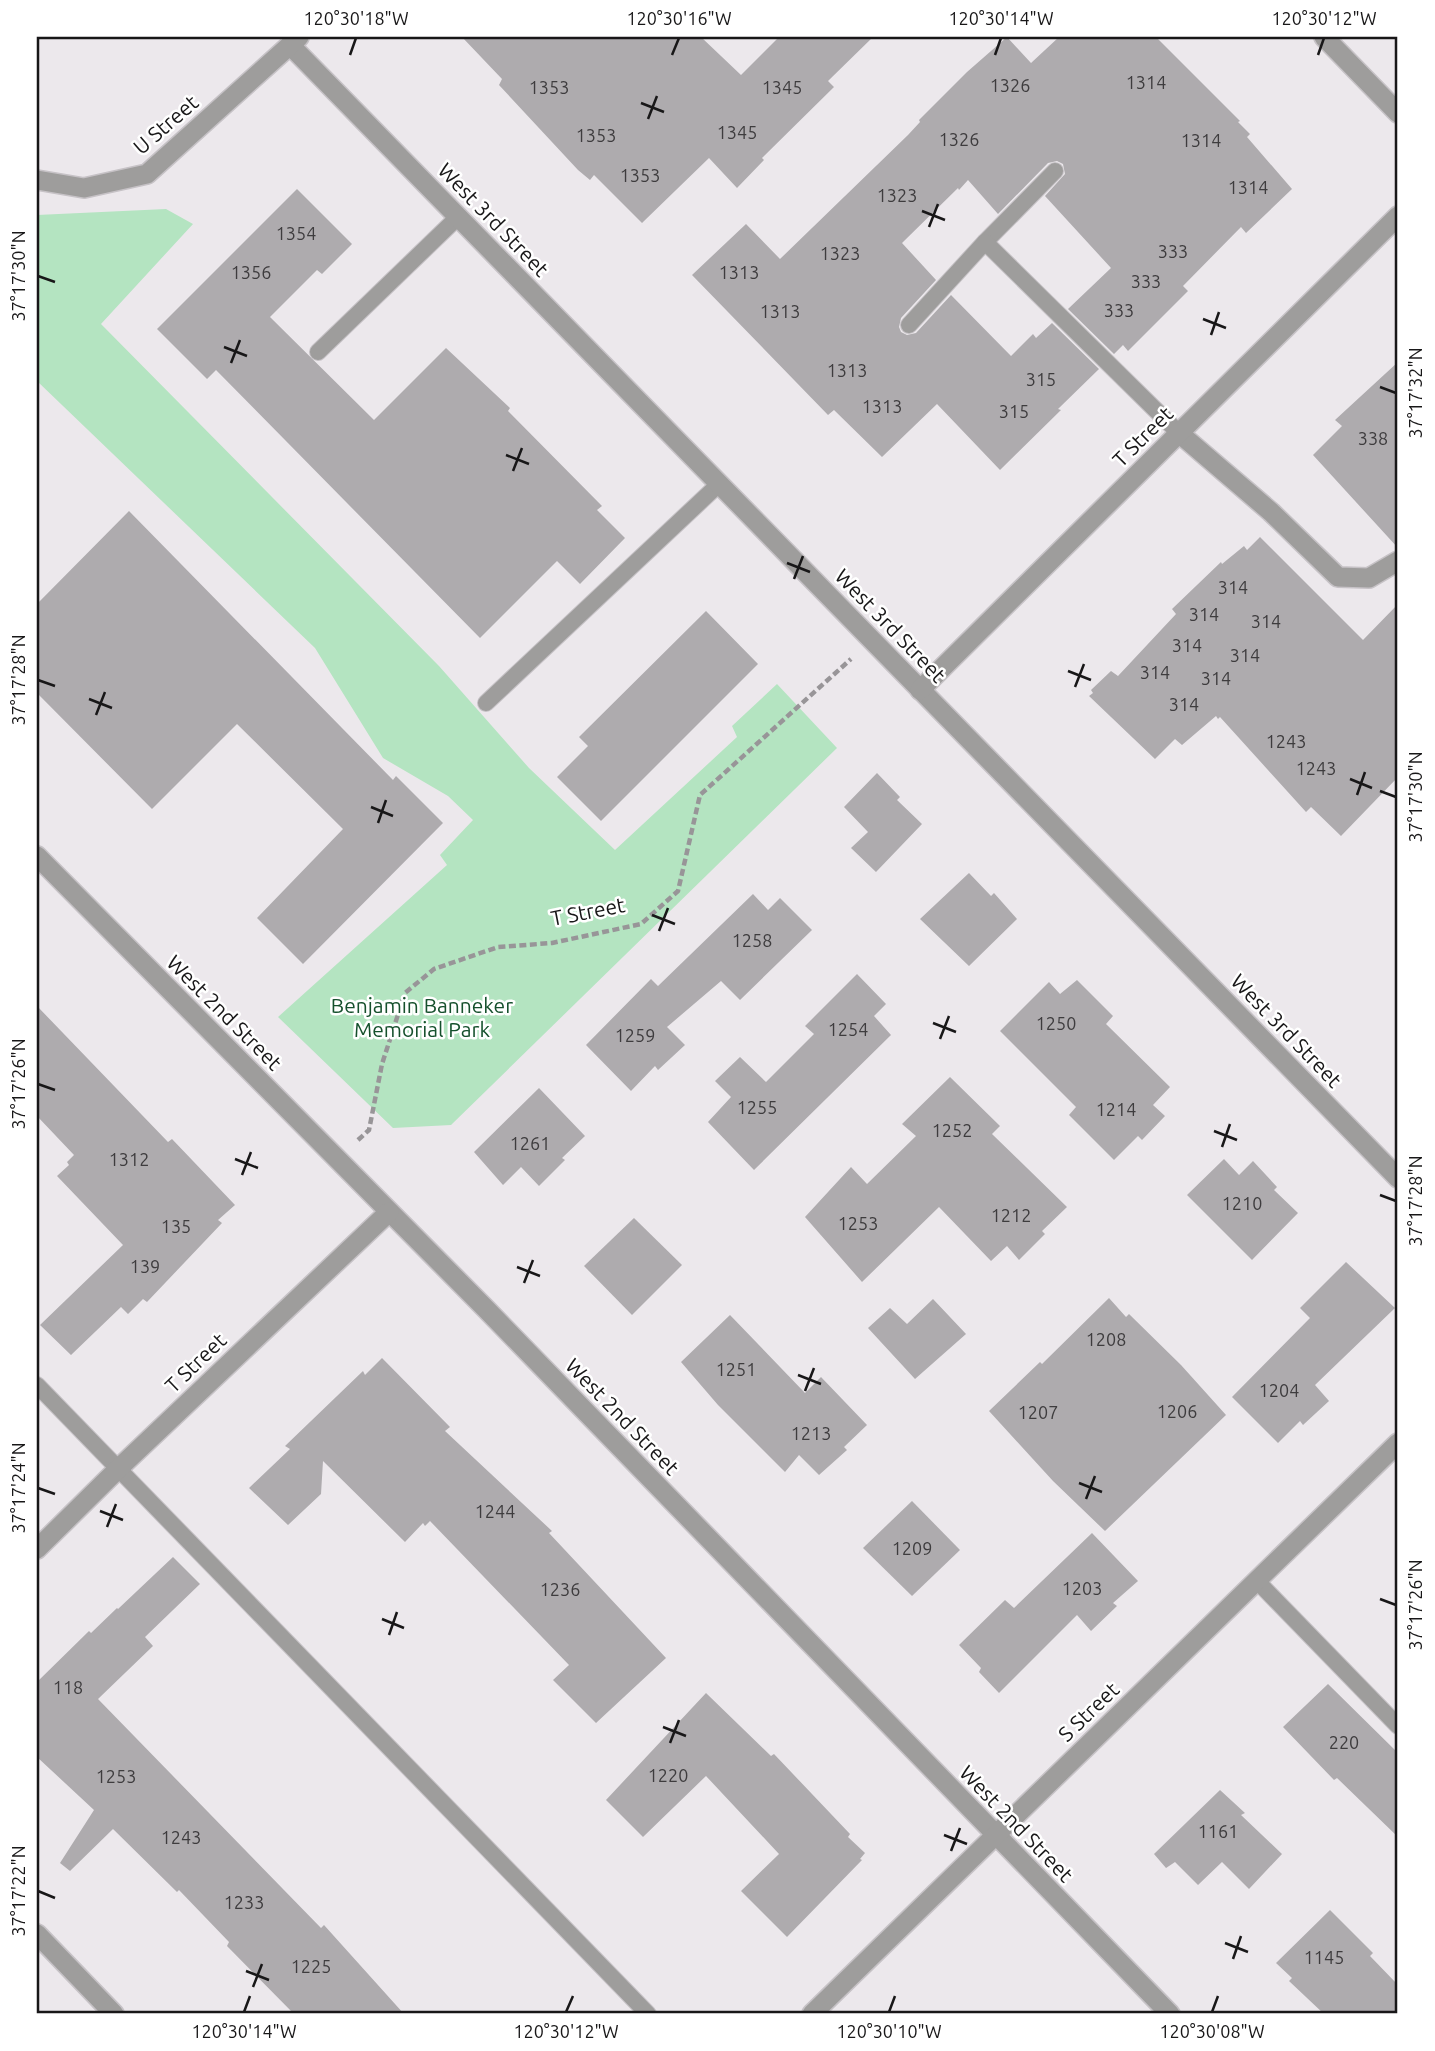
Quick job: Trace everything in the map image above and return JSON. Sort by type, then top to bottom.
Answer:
[{"type":"street","points":[[1324,37],[1398,113]]},
{"type":"street","name":"U Street","points":[[37,180],[84,188],[147,174],[294,41]]},
{"type":"street","name":"West 3rd Street","points":[[294,41],[458,217],[1398,1178]]},
{"type":"street","name":"T Street","points":[[920,690],[1398,216]]},
{"type":"street","points":[[1180,433],[1272,512],[1338,577],[1369,578],[1398,561]]},
{"type":"street","name":"West 2nd Street","points":[[37,856],[486,1309],[1170,2014]]},
{"type":"street","name":"T Street","points":[[37,1549],[389,1212]]},
{"type":"street","name":"S Street","points":[[812,2014],[1398,1443]]},
{"type":"street","points":[[37,1934],[114,2014]]},
{"type":"lane","points":[[909,324],[1055,171]]},
{"type":"lane","points":[[318,352],[458,217]]},
{"type":"lane","points":[[985,242],[1180,433]]},
{"type":"lane","points":[[486,703],[719,484]]},
{"type":"lane","points":[[37,1385],[648,2014]]},
{"type":"lane","points":[[1257,1581],[1398,1726]]},
{"type":"path","name":"T Street","points":[[336,1158],[369,1130],[382,1064],[405,993],[434,969],[498,947],[552,943],[641,924],[678,891],[700,795],[872,640]]},
{"type":"green space","name":"Benjamin Banneker Memorial Park","points":[[166,209],[193,224],[101,324],[439,666],[529,768],[615,850],[737,737],[732,726],[777,684],[837,748],[451,1125],[393,1128],[278,1017],[447,865],[440,855],[473,820],[448,796],[383,758],[315,648],[37,381],[37,215]]},
{"type":"building","points":[[462,37],[701,37],[741,75],[779,37],[873,37],[828,81],[834,87],[762,158],[764,160],[737,188],[709,158],[642,223],[594,175],[590,180],[578,170],[499,85],[502,79]]},
{"type":"building","points":[[1007,37],[1031,63],[1059,37],[1156,37],[1240,121],[1238,122],[1250,134],[1247,137],[1292,189],[1246,233],[1241,227],[1183,286],[1188,291],[1128,351],[1123,345],[1114,354],[1068,309],[1111,268],[1045,196],[1065,174],[1063,164],[1057,161],[1048,163],[998,214],[968,180],[902,243],[936,280],[901,318],[901,332],[907,335],[916,333],[951,295],[1011,356],[1033,334],[1036,338],[1052,323],[1099,369],[1000,470],[937,404],[882,457],[834,410],[828,415],[692,275],[746,224],[780,259],[908,135],[919,120],[967,72]]},
{"type":"building","points":[[297,189],[352,244],[322,274],[317,270],[270,317],[374,420],[446,348],[510,408],[508,411],[602,506],[597,510],[625,538],[580,584],[557,561],[480,638],[216,370],[207,379],[157,329]]},
{"type":"building","points":[[1398,362],[1398,548],[1313,455],[1342,426],[1335,420]]},
{"type":"building","points":[[129,511],[393,780],[396,776],[443,823],[303,964],[257,918],[343,829],[237,724],[152,809],[37,693],[37,604]]},
{"type":"building","points":[[1260,537],[1363,640],[1398,604],[1398,777],[1341,836],[1311,807],[1306,812],[1220,717],[1218,719],[1216,716],[1182,745],[1175,739],[1155,759],[1089,696],[1093,693],[1091,690],[1111,671],[1118,676],[1176,614],[1172,609],[1221,562],[1222,564],[1244,546],[1247,550]]},
{"type":"building","points":[[706,611],[758,664],[601,821],[557,777],[588,746],[579,737]]},
{"type":"building","points":[[877,773],[900,797],[897,800],[922,824],[876,872],[851,848],[868,832],[844,807]]},
{"type":"building","points":[[969,873],[991,896],[994,893],[1017,919],[969,966],[920,919]]},
{"type":"building","points":[[753,894],[768,910],[780,898],[812,930],[740,1000],[721,981],[667,1027],[685,1045],[658,1070],[655,1066],[631,1091],[586,1045],[651,979],[658,986]]},
{"type":"building","points":[[857,974],[886,1004],[874,1016],[891,1035],[754,1170],[708,1122],[731,1097],[715,1081],[740,1057],[766,1082],[814,1034],[805,1026]]},
{"type":"building","points":[[1077,980],[1113,1016],[1106,1024],[1170,1087],[1153,1105],[1165,1116],[1142,1140],[1138,1136],[1114,1160],[1069,1115],[1076,1107],[1000,1031],[1049,982],[1060,994]]},
{"type":"building","points":[[37,1006],[168,1142],[172,1139],[235,1205],[218,1220],[222,1223],[147,1302],[143,1299],[128,1314],[121,1307],[71,1355],[40,1325],[123,1245],[57,1176],[69,1165],[67,1162],[74,1155],[37,1116]]},
{"type":"building","points":[[950,1077],[1000,1126],[992,1134],[1067,1207],[1042,1231],[1045,1234],[1019,1260],[1007,1246],[991,1261],[939,1207],[862,1282],[805,1217],[851,1167],[867,1184],[916,1136],[902,1124]]},
{"type":"building","points":[[539,1088],[585,1136],[539,1186],[521,1167],[503,1185],[474,1152]]},
{"type":"building","points":[[1224,1159],[1239,1175],[1253,1161],[1277,1187],[1274,1190],[1298,1213],[1252,1260],[1187,1195]]},
{"type":"building","points":[[634,1218],[682,1265],[632,1315],[584,1266]]},
{"type":"building","points":[[1346,1262],[1395,1308],[1315,1385],[1329,1401],[1303,1425],[1300,1421],[1278,1443],[1232,1397],[1310,1318],[1300,1308]]},
{"type":"building","points":[[1109,1298],[1126,1317],[1129,1314],[1181,1365],[1226,1415],[1105,1531],[1053,1481],[989,1411],[1040,1362],[1042,1364]]},
{"type":"building","points":[[933,1299],[966,1334],[915,1379],[868,1328],[890,1308],[907,1324]]},
{"type":"building","points":[[730,1315],[805,1393],[821,1377],[867,1425],[844,1447],[847,1450],[819,1475],[799,1455],[785,1472],[718,1405],[681,1362]]},
{"type":"building","points":[[382,1358],[450,1427],[445,1431],[552,1531],[549,1533],[666,1658],[596,1723],[553,1680],[569,1665],[430,1521],[425,1526],[423,1523],[405,1542],[323,1461],[321,1494],[288,1525],[249,1488],[290,1449],[285,1446],[363,1371],[365,1375]]},
{"type":"building","points":[[912,1501],[960,1550],[912,1596],[863,1548]]},
{"type":"building","points":[[1092,1533],[1138,1581],[1113,1603],[1117,1606],[1091,1631],[1077,1615],[999,1693],[979,1672],[981,1668],[959,1645],[1005,1600],[1014,1608]]},
{"type":"building","points":[[173,1557],[200,1584],[145,1637],[153,1646],[98,1699],[321,1928],[324,1925],[404,2014],[294,2014],[227,1946],[229,1942],[179,1890],[177,1892],[113,1829],[70,1871],[60,1863],[94,1810],[37,1757],[37,1682],[89,1631],[91,1633]]},
{"type":"building","points":[[1328,1684],[1398,1753],[1398,1837],[1337,1778],[1334,1780],[1283,1727]]},
{"type":"building","points":[[706,1693],[771,1756],[774,1754],[865,1853],[860,1859],[862,1860],[787,1937],[741,1891],[779,1854],[706,1776],[643,1837],[606,1800]]},
{"type":"building","points":[[1220,1790],[1245,1813],[1241,1815],[1282,1854],[1249,1889],[1222,1862],[1198,1885],[1175,1862],[1166,1868],[1154,1854]]},
{"type":"building","points":[[1330,1910],[1373,1953],[1370,1956],[1398,1985],[1398,2014],[1324,2014],[1289,1981],[1292,1978],[1276,1963]]}]
